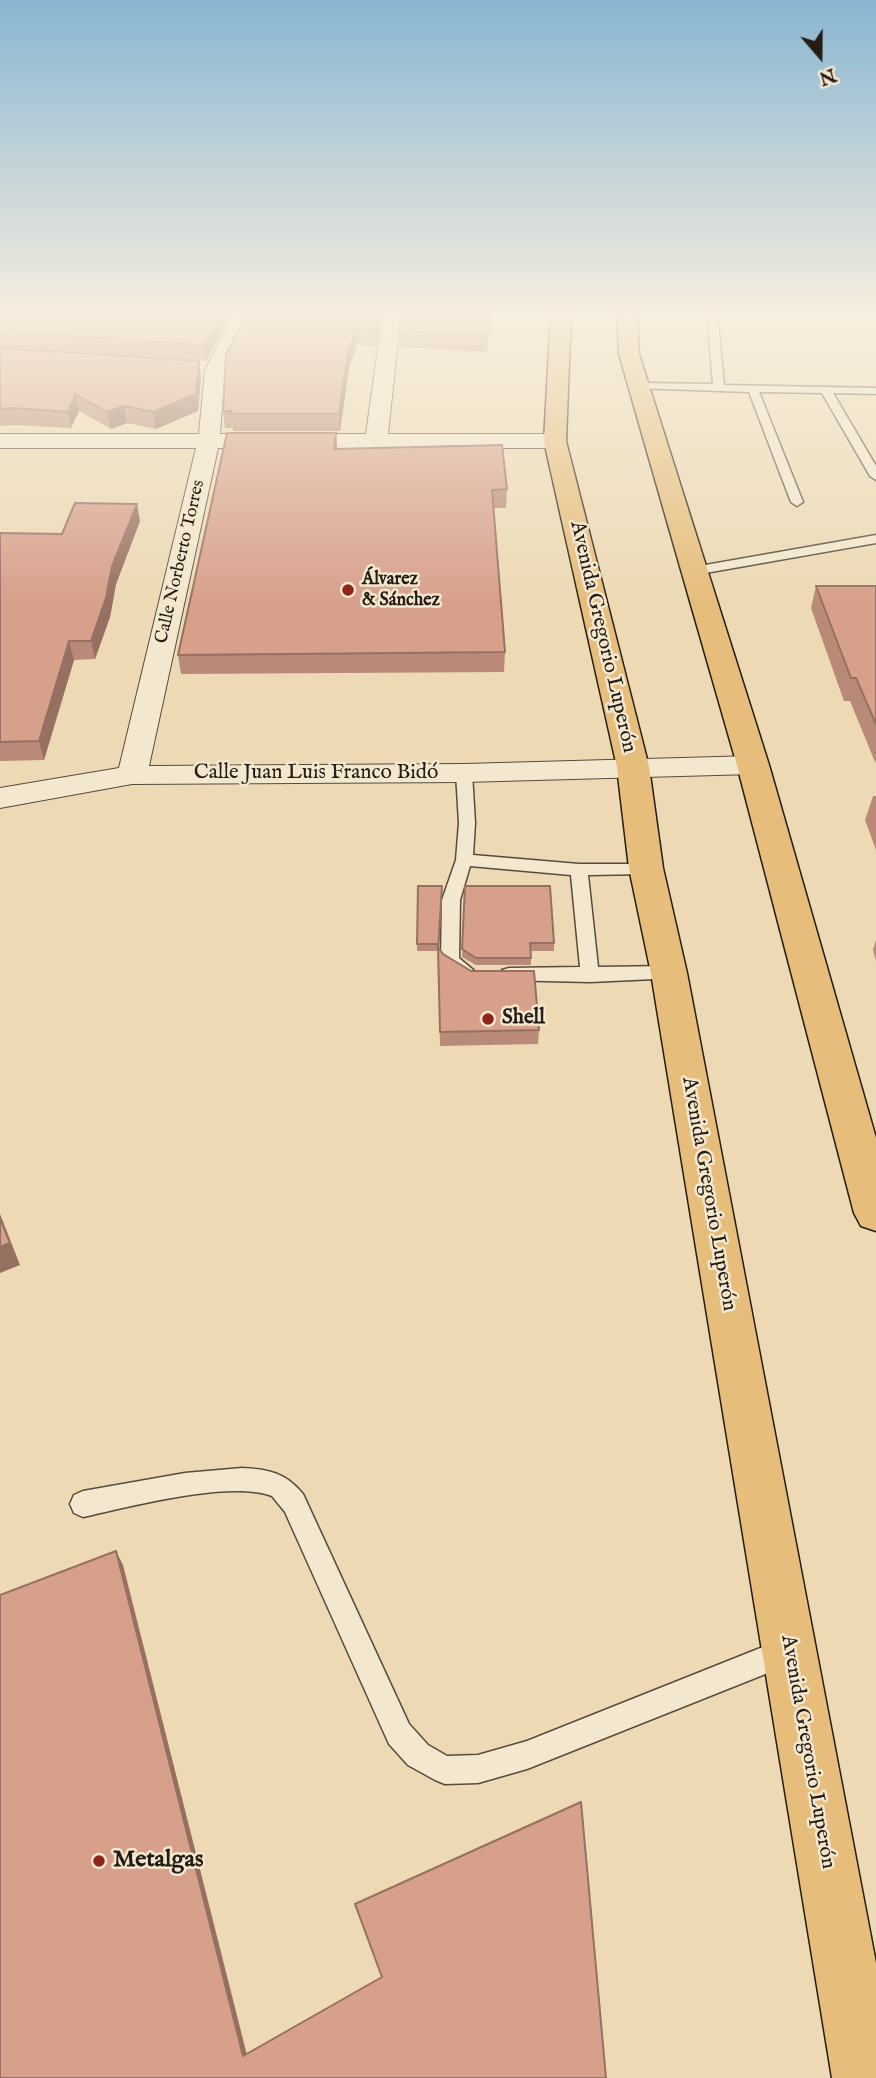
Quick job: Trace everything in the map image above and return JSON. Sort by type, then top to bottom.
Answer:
[{"type":"main road","name":"Avenida Gregorio Luperón","points":[[556,409],[555,441],[633,767],[646,868],[669,973],[864,2078]]},
{"type":"main road","points":[[646,409],[753,765],[876,1213]]},
{"type":"street","name":"Calle Norberto Torres","points":[[132,775],[209,440],[209,409]]},
{"type":"street","points":[[376,440],[380,409]]},
{"type":"street","points":[[2,444],[209,440],[555,441]]},
{"type":"street","name":"Calle Juan Luis Franco Bidó","points":[[0,798],[132,775],[464,773],[753,765]]},
{"type":"lane","points":[[761,409],[797,502]]},
{"type":"lane","points":[[838,409],[876,476]]},
{"type":"lane","points":[[694,571],[876,539]]},
{"type":"lane","points":[[464,773],[467,823],[464,860],[451,900],[450,961],[471,975],[669,973]]},
{"type":"lane","points":[[464,860],[579,870],[646,868]]},
{"type":"lane","points":[[579,870],[590,975]]},
{"type":"lane","points":[[83,1504],[226,1480],[256,1479],[279,1486],[294,1503],[398,1734],[418,1755],[445,1770],[478,1769],[527,1755],[789,1651]]},
{"type":"building","points":[[26,409],[69,409],[68,412]]},
{"type":"building","points":[[138,409],[160,409],[153,412]]},
{"type":"building","points":[[340,409],[339,414],[231,414],[232,411],[223,411]]},
{"type":"building","name":"Álvarez & Sánchez","points":[[227,433],[336,433],[334,449],[502,445],[507,489],[492,490],[505,652],[178,655]]},
{"type":"building","points":[[75,503],[137,504],[112,566],[106,598],[91,641],[69,641],[39,741],[0,742],[0,533],[62,534]]},
{"type":"building","points":[[816,586],[876,586],[876,724],[856,678],[851,678]]},
{"type":"building","points":[[418,886],[442,886],[438,951],[438,944],[417,944]]},
{"type":"building","name":"Shell","points":[[465,886],[550,886],[554,943],[530,943],[531,958],[476,958],[462,949]]},
{"type":"building","points":[[438,947],[443,954],[471,971],[534,971],[539,1030],[440,1032]]},
{"type":"building","points":[[0,1218],[10,1243],[0,1247]]},
{"type":"building","name":"Metalgas","points":[[116,1551],[243,2056],[382,1977],[355,1904],[581,1802],[606,2078],[0,2078],[0,1595]]},
{"type":"place","name":"Álvarez & Sánchez","points":[[348,590]]},
{"type":"place","name":"Shell","points":[[488,1019]]},
{"type":"place","name":"Metalgas","points":[[99,1861]]}]
